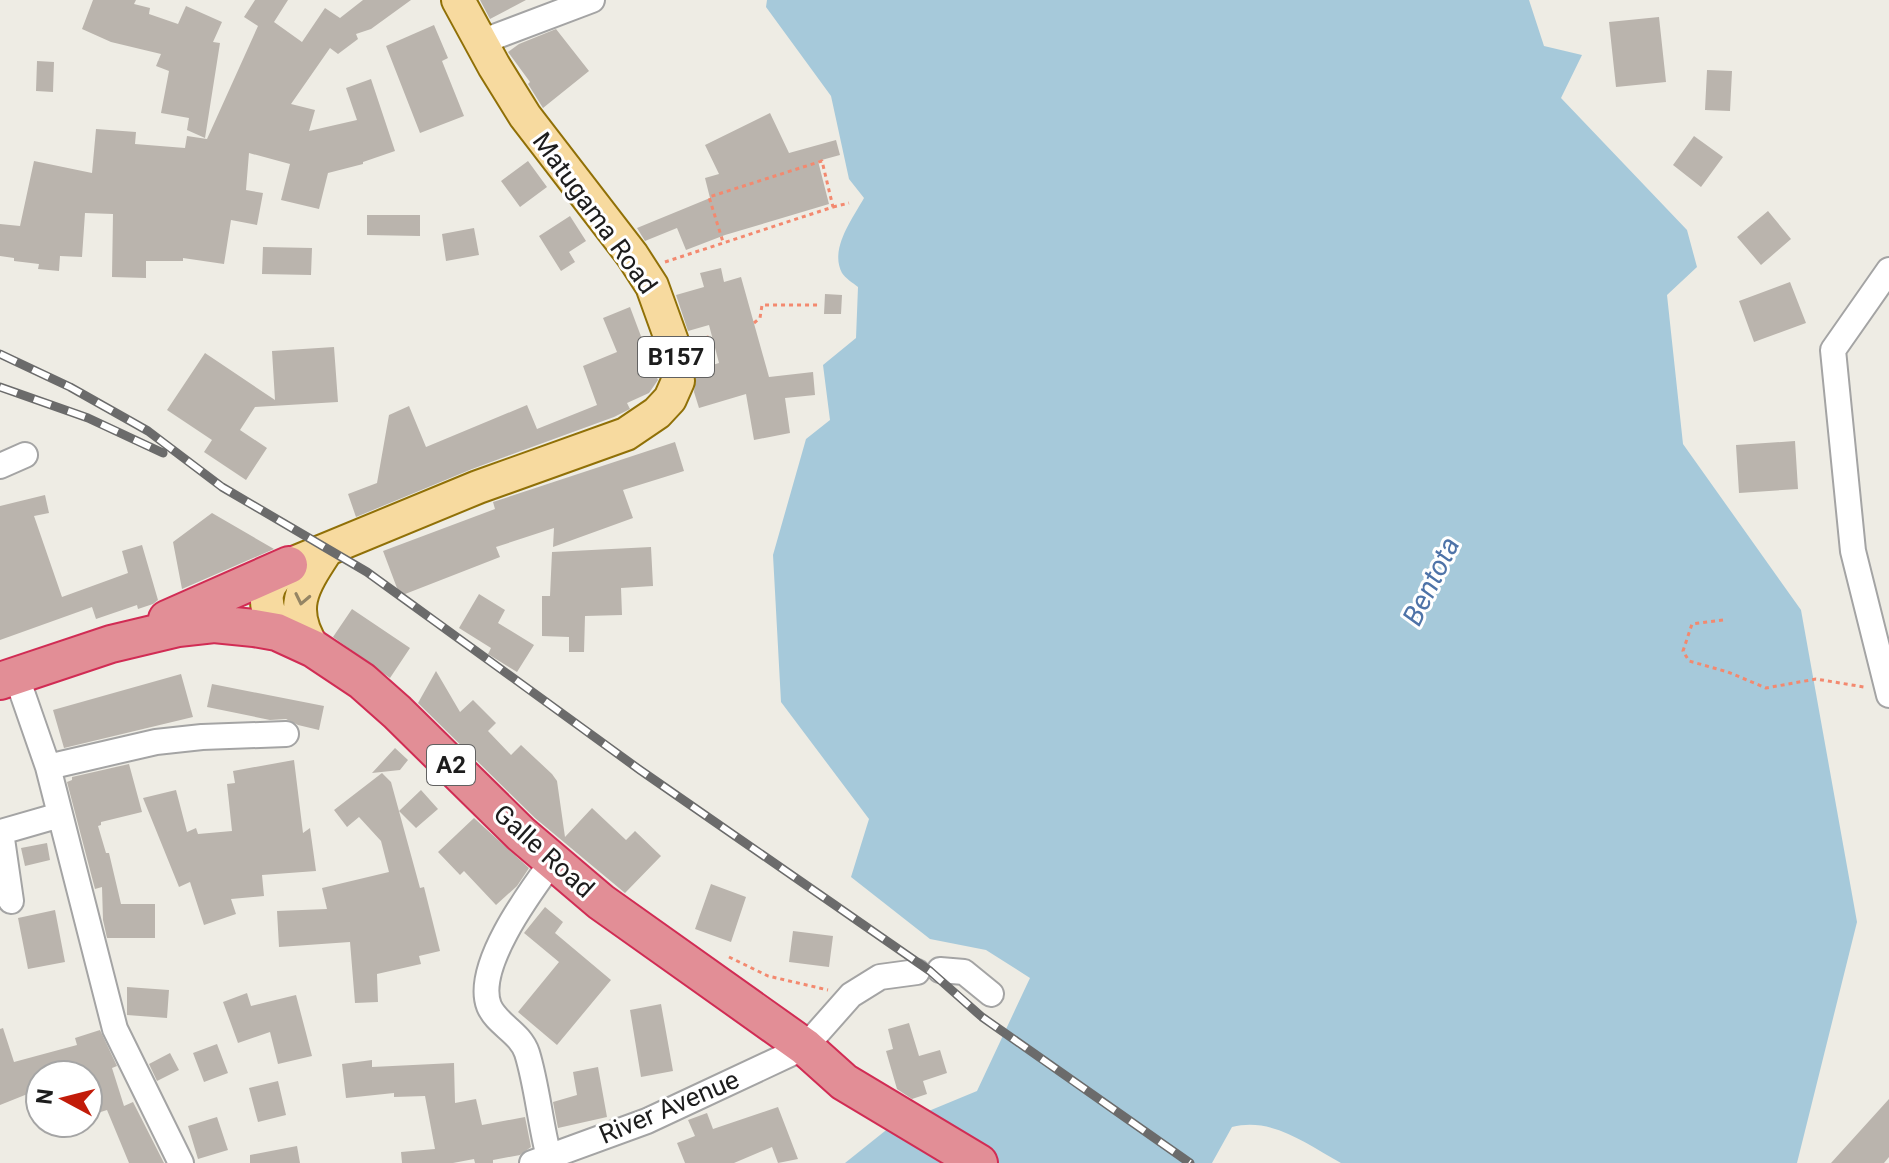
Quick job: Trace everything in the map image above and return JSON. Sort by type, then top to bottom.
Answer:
[{"type":"highway","points":[[111,644],[289,565]]},
{"type":"highway","name":"Galle Road","points":[[8,678],[156,632],[214,624],[277,632],[314,649],[362,681],[552,862],[601,902],[805,1047],[844,1082],[979,1163]]},
{"type":"main road","name":"Matugama Road","points":[[289,565],[490,482],[626,434],[657,413],[678,381],[678,365],[661,309],[642,269],[525,116],[458,0]]},
{"type":"main road","points":[[314,649],[300,622],[300,601],[310,576],[326,551]]},
{"type":"main road","points":[[277,632],[267,610],[266,595],[272,580],[289,565]]},
{"type":"street","points":[[481,42],[592,0]]},
{"type":"street","points":[[1888,693],[1853,551],[1833,350],[1889,270]]},
{"type":"street","points":[[0,466],[25,455]]},
{"type":"street","points":[[8,678],[48,767],[115,1029],[181,1163]]},
{"type":"street","points":[[48,767],[156,742],[286,734]]},
{"type":"street","points":[[11,901],[1,832],[60,815]]},
{"type":"street","points":[[540,1160],[527,1054],[520,1037],[494,1015],[486,990],[501,943],[516,912],[552,862]]},
{"type":"street","points":[[805,1047],[851,995],[880,977],[929,971],[964,972],[991,994]]},
{"type":"street","name":"River Avenue","points":[[540,1160],[647,1121],[805,1047]]},
{"type":"path","points":[[723,242],[709,197],[822,161],[833,207]]},
{"type":"path","points":[[642,269],[849,203]]},
{"type":"path","points":[[754,323],[760,318],[762,305],[819,305]]},
{"type":"path","points":[[1723,620],[1692,624],[1683,651],[1689,661],[1728,672],[1766,688],[1816,679],[1888,693]]},
{"type":"path","points":[[726,956],[768,976],[851,995]]},
{"type":"water","name":"Bentota","points":[[767,0],[1529,0],[1544,46],[1582,55],[1561,98],[1687,230],[1697,267],[1667,295],[1683,444],[1801,610],[1857,922],[1797,1163],[1341,1163],[1289,1134],[1247,1125],[1232,1127],[1212,1163],[845,1163],[890,1127],[977,1091],[1030,978],[986,950],[930,939],[851,877],[869,819],[781,702],[773,555],[806,439],[830,420],[823,365],[856,338],[858,287],[842,273],[838,254],[844,234],[864,198],[849,179],[831,96],[766,7]]},
{"type":"building","points":[[93,0],[136,0],[134,4],[150,8],[149,14],[178,24],[186,6],[222,22],[213,42],[220,43],[205,138],[187,130],[189,118],[161,113],[169,71],[156,66],[161,54],[111,42],[82,29]]},
{"type":"building","points":[[255,0],[288,0],[274,22],[302,42],[325,8],[340,18],[363,0],[411,0],[371,29],[356,34],[358,39],[338,54],[330,48],[291,104],[315,110],[309,131],[357,120],[346,88],[371,79],[395,151],[328,173],[319,209],[281,200],[290,164],[249,153],[246,190],[263,193],[257,225],[231,220],[224,264],[183,258],[183,261],[146,261],[146,278],[112,277],[113,214],[85,213],[82,257],[60,256],[59,271],[38,269],[39,264],[0,256],[0,224],[20,226],[34,161],[92,173],[96,129],[136,132],[135,144],[185,148],[187,136],[207,139],[258,26],[244,17]]},
{"type":"building","points":[[480,0],[526,0],[490,19]]},
{"type":"building","points":[[1659,17],[1666,82],[1616,87],[1609,22]]},
{"type":"building","points":[[434,25],[448,58],[442,61],[464,116],[420,133],[386,46]]},
{"type":"building","points":[[556,29],[589,71],[543,108],[528,84],[530,82],[508,52],[519,44]]},
{"type":"building","points":[[37,61],[54,62],[53,92],[36,91]]},
{"type":"building","points":[[1707,70],[1732,71],[1730,111],[1705,110]]},
{"type":"building","points":[[770,113],[789,153],[836,140],[840,155],[818,161],[829,204],[686,250],[677,228],[645,241],[637,228],[710,198],[705,178],[719,174],[705,145]]},
{"type":"building","points":[[1694,136],[1723,157],[1701,187],[1673,165]]},
{"type":"building","points":[[528,161],[547,187],[520,207],[501,181]]},
{"type":"building","points":[[1768,211],[1791,239],[1761,265],[1737,237]]},
{"type":"building","points":[[367,215],[420,215],[420,236],[367,235]]},
{"type":"building","points":[[570,216],[586,241],[569,252],[575,262],[561,271],[539,236]]},
{"type":"building","points":[[474,228],[479,255],[446,261],[442,234]]},
{"type":"building","points":[[263,247],[312,248],[311,275],[262,274]]},
{"type":"building","points":[[721,268],[724,282],[741,277],[769,377],[813,372],[815,395],[785,398],[790,433],[754,440],[746,394],[699,408],[694,392],[696,370],[719,363],[709,325],[688,331],[676,295],[704,287],[700,273]]},
{"type":"building","points":[[1790,282],[1806,323],[1754,342],[1739,301]]},
{"type":"building","points":[[825,294],[842,295],[841,314],[824,314]]},
{"type":"building","points":[[630,307],[642,339],[648,337],[656,356],[650,361],[658,380],[649,393],[627,403],[630,409],[356,517],[348,494],[377,483],[389,415],[409,406],[426,447],[527,405],[537,429],[597,405],[583,366],[617,352],[603,318]]},
{"type":"building","points":[[334,347],[338,402],[255,407],[240,430],[267,448],[246,480],[204,452],[212,440],[167,410],[205,353],[275,400],[272,351]]},
{"type":"building","points":[[1795,441],[1798,489],[1739,493],[1736,445]]},
{"type":"building","points":[[675,442],[684,471],[623,490],[633,518],[553,547],[554,528],[496,547],[500,557],[400,596],[383,551],[495,509],[493,502]]},
{"type":"building","points":[[45,495],[49,513],[34,516],[62,597],[128,573],[122,551],[142,545],[158,600],[138,609],[137,605],[96,619],[92,607],[0,640],[0,506]]},
{"type":"building","points":[[212,513],[274,549],[182,589],[173,542]]},
{"type":"building","points":[[651,547],[653,586],[621,588],[622,615],[585,616],[584,652],[569,652],[569,637],[542,636],[542,596],[550,596],[552,552]]},
{"type":"building","points":[[479,594],[505,610],[498,623],[534,645],[517,672],[488,654],[491,648],[459,628]]},
{"type":"building","points":[[352,609],[410,648],[390,678],[333,637]]},
{"type":"building","points":[[436,671],[460,712],[473,700],[496,723],[488,731],[511,755],[521,745],[552,774],[557,781],[565,837],[592,808],[626,840],[635,831],[661,856],[625,893],[535,818],[418,703]]},
{"type":"building","points":[[181,674],[193,717],[64,748],[53,710]]},
{"type":"building","points":[[212,684],[324,706],[319,730],[286,719],[270,720],[207,707]]},
{"type":"building","points":[[395,748],[408,760],[400,770],[372,773]]},
{"type":"building","points":[[294,760],[303,833],[310,828],[316,871],[262,875],[264,896],[231,899],[236,914],[204,925],[190,882],[179,887],[143,798],[176,790],[187,832],[196,828],[198,834],[232,831],[227,784],[235,783],[233,771]]},
{"type":"building","points":[[129,764],[142,812],[101,822],[98,826],[106,853],[109,853],[121,904],[155,904],[155,938],[107,938],[102,887],[95,889],[67,782],[72,777]]},
{"type":"building","points":[[382,773],[391,782],[420,888],[424,887],[440,951],[419,956],[421,964],[377,974],[378,1002],[355,1003],[350,942],[279,947],[277,911],[327,909],[322,888],[389,872],[381,841],[359,817],[347,827],[334,810]]},
{"type":"building","points":[[421,790],[438,809],[416,828],[399,811]]},
{"type":"building","points":[[474,818],[529,868],[517,886],[496,905],[464,871],[460,875],[438,852]]},
{"type":"building","points":[[47,843],[50,860],[25,866],[21,848]]},
{"type":"building","points":[[711,884],[746,897],[731,942],[695,929]]},
{"type":"building","points":[[545,907],[563,922],[555,933],[611,980],[557,1045],[518,1012],[559,962],[524,933]]},
{"type":"building","points":[[55,910],[65,962],[28,969],[18,918]]},
{"type":"building","points":[[793,931],[833,936],[829,967],[789,962]]},
{"type":"building","points":[[127,987],[169,990],[167,1018],[127,1015]]},
{"type":"building","points":[[247,993],[251,1006],[296,995],[312,1056],[278,1064],[270,1032],[238,1043],[223,1002]]},
{"type":"building","points":[[661,1004],[673,1071],[641,1077],[630,1010]]},
{"type":"building","points":[[909,1023],[919,1056],[940,1050],[947,1073],[923,1081],[927,1094],[912,1099],[897,1089],[886,1051],[893,1049],[888,1029]]},
{"type":"building","points":[[3,1028],[14,1062],[24,1059],[24,1095],[0,1105],[0,1029]]},
{"type":"building","points":[[100,1030],[117,1066],[112,1068],[124,1106],[133,1102],[164,1163],[129,1163],[107,1110],[104,1111],[104,1059],[25,1059],[77,1045],[75,1038]]},
{"type":"building","points":[[217,1044],[228,1073],[204,1082],[193,1053]]},
{"type":"building","points":[[170,1053],[179,1070],[157,1081],[149,1064]]},
{"type":"building","points":[[372,1060],[372,1067],[454,1063],[455,1103],[476,1099],[482,1125],[525,1117],[531,1147],[520,1155],[493,1160],[493,1163],[475,1163],[474,1159],[453,1163],[402,1163],[401,1152],[435,1149],[425,1096],[394,1097],[394,1093],[346,1098],[342,1064]]},
{"type":"building","points":[[598,1067],[607,1117],[558,1128],[553,1102],[577,1095],[573,1072]]},
{"type":"building","points":[[278,1081],[286,1115],[258,1122],[249,1088]]},
{"type":"building","points":[[1889,1099],[1889,1157],[1884,1163],[1831,1163]]},
{"type":"building","points":[[778,1107],[798,1159],[778,1163],[772,1147],[734,1163],[685,1163],[677,1143],[695,1136],[688,1120],[707,1113],[713,1129]]},
{"type":"building","points":[[217,1117],[228,1150],[198,1159],[188,1126]]},
{"type":"building","points":[[297,1146],[300,1163],[250,1163],[250,1155]]},
{"type":"railway","points":[[0,354],[70,387],[148,431],[222,487],[367,572],[640,770],[930,971],[982,1017],[1190,1163]]},
{"type":"railway","points":[[0,387],[88,418],[163,453]]}]
